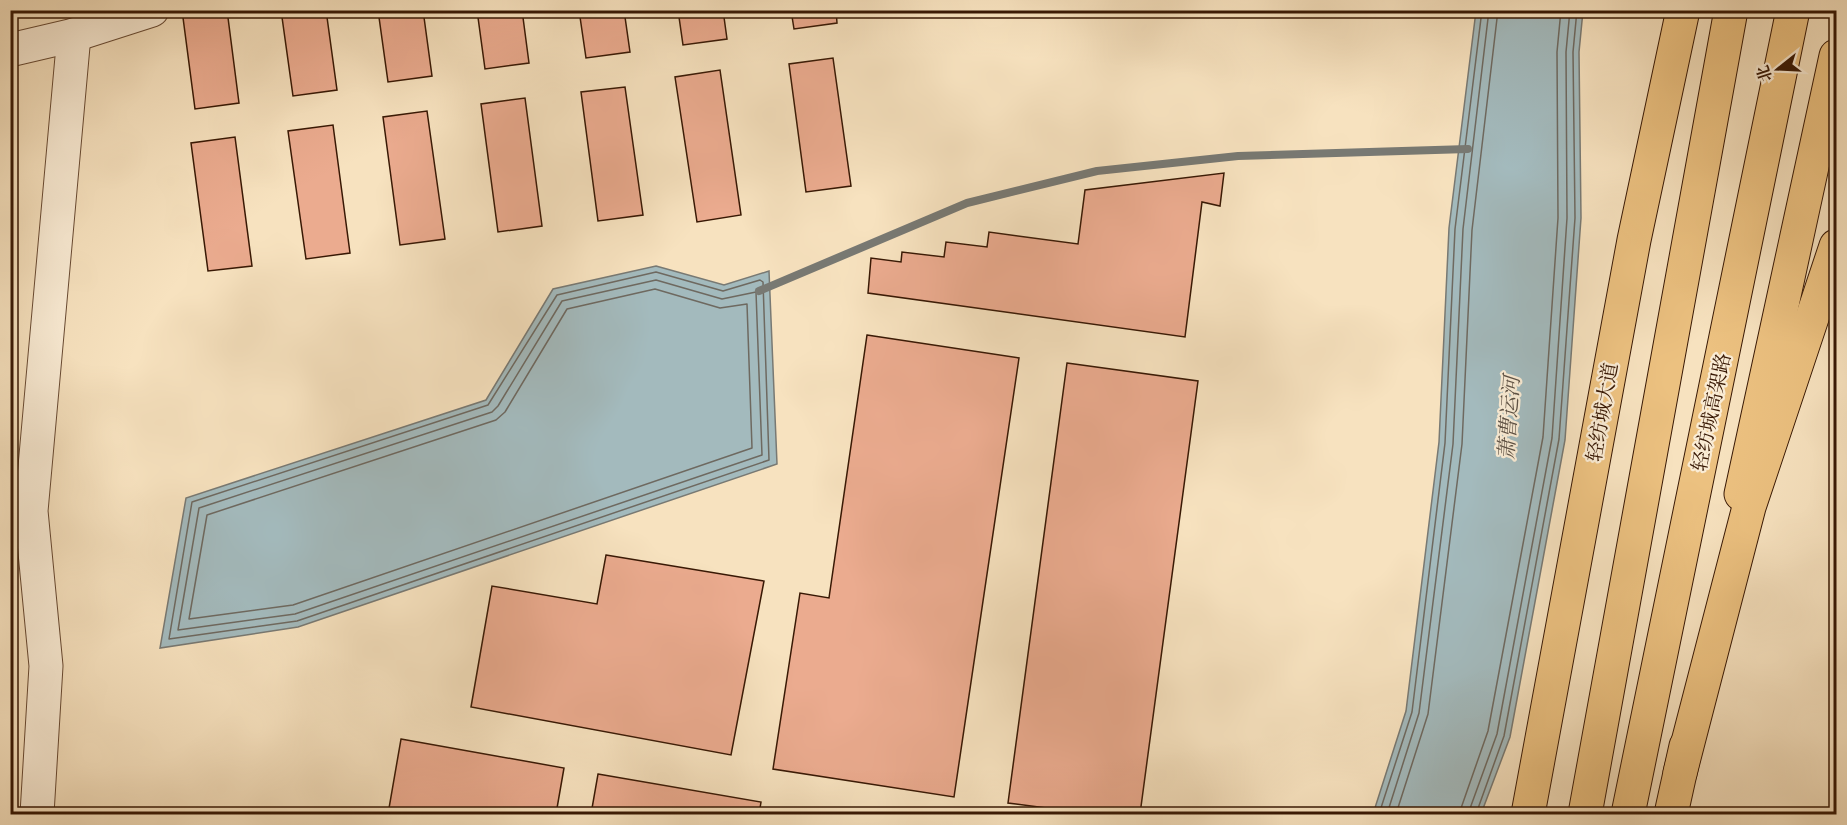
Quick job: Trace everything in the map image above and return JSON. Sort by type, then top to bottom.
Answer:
[{"type":"main road","name":"轻纺城大道","points":[[1528,814],[1634,240],[1683,10]]},
{"type":"main road","points":[[1585,814],[1731,10]]},
{"type":"main road","name":"轻纺城高架路","points":[[1628,814],[1793,10]]},
{"type":"main road","points":[[1671,814],[1836,56]]},
{"type":"main road","points":[[1680,773],[1749,507],[1836,246]]},
{"type":"main road","points":[[1680,773],[1773,456],[1836,270]]},
{"type":"street","points":[[10,50],[74,34],[152,10]]},
{"type":"street","points":[[37,814],[46,666],[30,511],[74,34]]},
{"type":"water","name":"萧曹运河","points":[[1476,11],[1583,11],[1579,52],[1581,218],[1565,440],[1510,737],[1481,814],[1373,814],[1406,711],[1439,442],[1449,228]]},
{"type":"water","points":[[656,266],[724,285],[769,271],[777,464],[298,627],[160,648],[186,498],[486,400],[553,289]]},
{"type":"building","points":[[182,10],[227,10],[239,103],[195,109]]},
{"type":"building","points":[[281,10],[326,10],[337,90],[293,96]]},
{"type":"building","points":[[378,10],[423,10],[432,76],[388,82]]},
{"type":"building","points":[[477,10],[522,10],[529,63],[485,69]]},
{"type":"building","points":[[579,10],[624,10],[630,52],[586,58]]},
{"type":"building","points":[[678,10],[723,10],[727,39],[683,45]]},
{"type":"building","points":[[791,10],[836,10],[837,23],[794,29]]},
{"type":"building","points":[[833,58],[851,186],[806,192],[789,64]]},
{"type":"building","points":[[720,70],[741,215],[697,222],[675,77]]},
{"type":"building","points":[[625,87],[643,215],[598,221],[581,92]]},
{"type":"building","points":[[525,98],[542,226],[498,232],[481,104]]},
{"type":"building","points":[[427,111],[445,239],[400,245],[383,117]]},
{"type":"building","points":[[333,125],[350,253],[306,259],[288,131]]},
{"type":"building","points":[[235,137],[252,266],[208,271],[191,143]]},
{"type":"building","points":[[1224,173],[1220,206],[1202,202],[1185,337],[868,293],[871,258],[901,262],[902,252],[944,257],[946,242],[987,247],[989,232],[1078,244],[1085,190]]},
{"type":"building","points":[[867,335],[1019,358],[954,797],[773,769],[800,593],[829,598]]},
{"type":"building","points":[[1067,363],[1198,381],[1140,814],[1092,814],[1008,803]]},
{"type":"building","points":[[606,555],[764,581],[731,755],[471,707],[492,586],[597,604]]},
{"type":"building","points":[[401,739],[564,768],[556,814],[388,814]]},
{"type":"building","points":[[598,774],[761,802],[759,814],[591,814]]},
{"type":"waterway","points":[[759,291],[967,203],[1097,171],[1238,156],[1468,149]]}]
